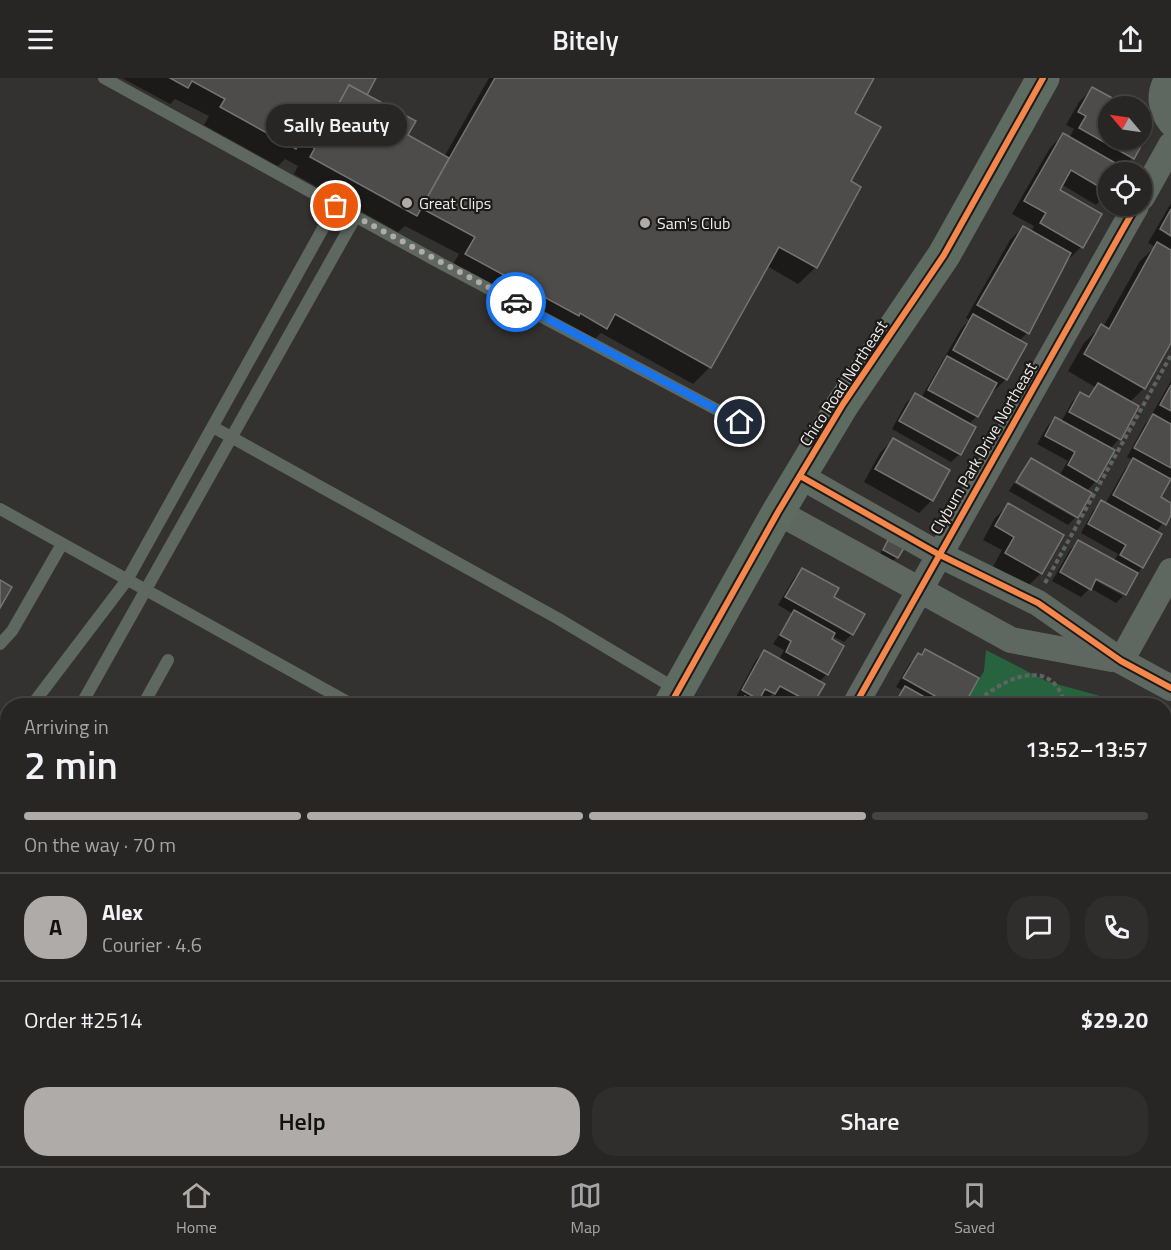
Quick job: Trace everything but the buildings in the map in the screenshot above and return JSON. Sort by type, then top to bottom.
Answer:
[{"type":"street","name":"Chico Road Northeast","points":[[675,698],[778,512],[843,404],[944,255],[1043,78]]},
{"type":"street","points":[[1168,78],[1161,100],[1162,109],[1171,123]]},
{"type":"street","points":[[1152,179],[1171,145]]},
{"type":"street","name":"Clyburn Park Drive Northeast","points":[[859,698],[1130,216]]},
{"type":"street","points":[[800,476],[938,554],[1038,603],[1121,661],[1171,688]]},
{"type":"street","points":[[778,512],[1011,640],[1121,661]]},
{"type":"street","points":[[1121,661],[1171,571]]},
{"type":"lane","points":[[104,78],[336,206],[740,422]]},
{"type":"lane","points":[[37,698],[127,580],[336,206]]},
{"type":"lane","points":[[85,698],[356,216]]},
{"type":"lane","points":[[213,427],[547,613],[675,698]]},
{"type":"lane","points":[[0,508],[341,698]]},
{"type":"lane","points":[[0,644],[12,631],[62,544]]},
{"type":"lane","points":[[147,698],[168,660]]},
{"type":"path","points":[[1041,589],[1171,355]]},
{"type":"path","points":[[984,698],[1015,679],[1035,673],[1048,679],[1058,689],[1062,698]]},
{"type":"green space","points":[[986,650],[1046,681],[1107,698],[968,698],[984,671]]},
{"type":"cycle path","points":[[674,698],[778,512],[843,404],[944,255],[1043,78]]},
{"type":"cycle path","points":[[859,698],[1130,216]]},
{"type":"cycle path","points":[[800,476],[938,554],[1038,603],[1121,661],[1171,688]]},
{"type":"way so far","points":[[336,206],[516,302]]},
{"type":"place","name":"Great Clips","points":[[407,203]]},
{"type":"place","name":"Sally Beauty","points":[[336,206]]},
{"type":"place","name":"Sam's Club","points":[[645,223]]},
{"type":"route","points":[[516,302],[686,391],[740,422]]}]
